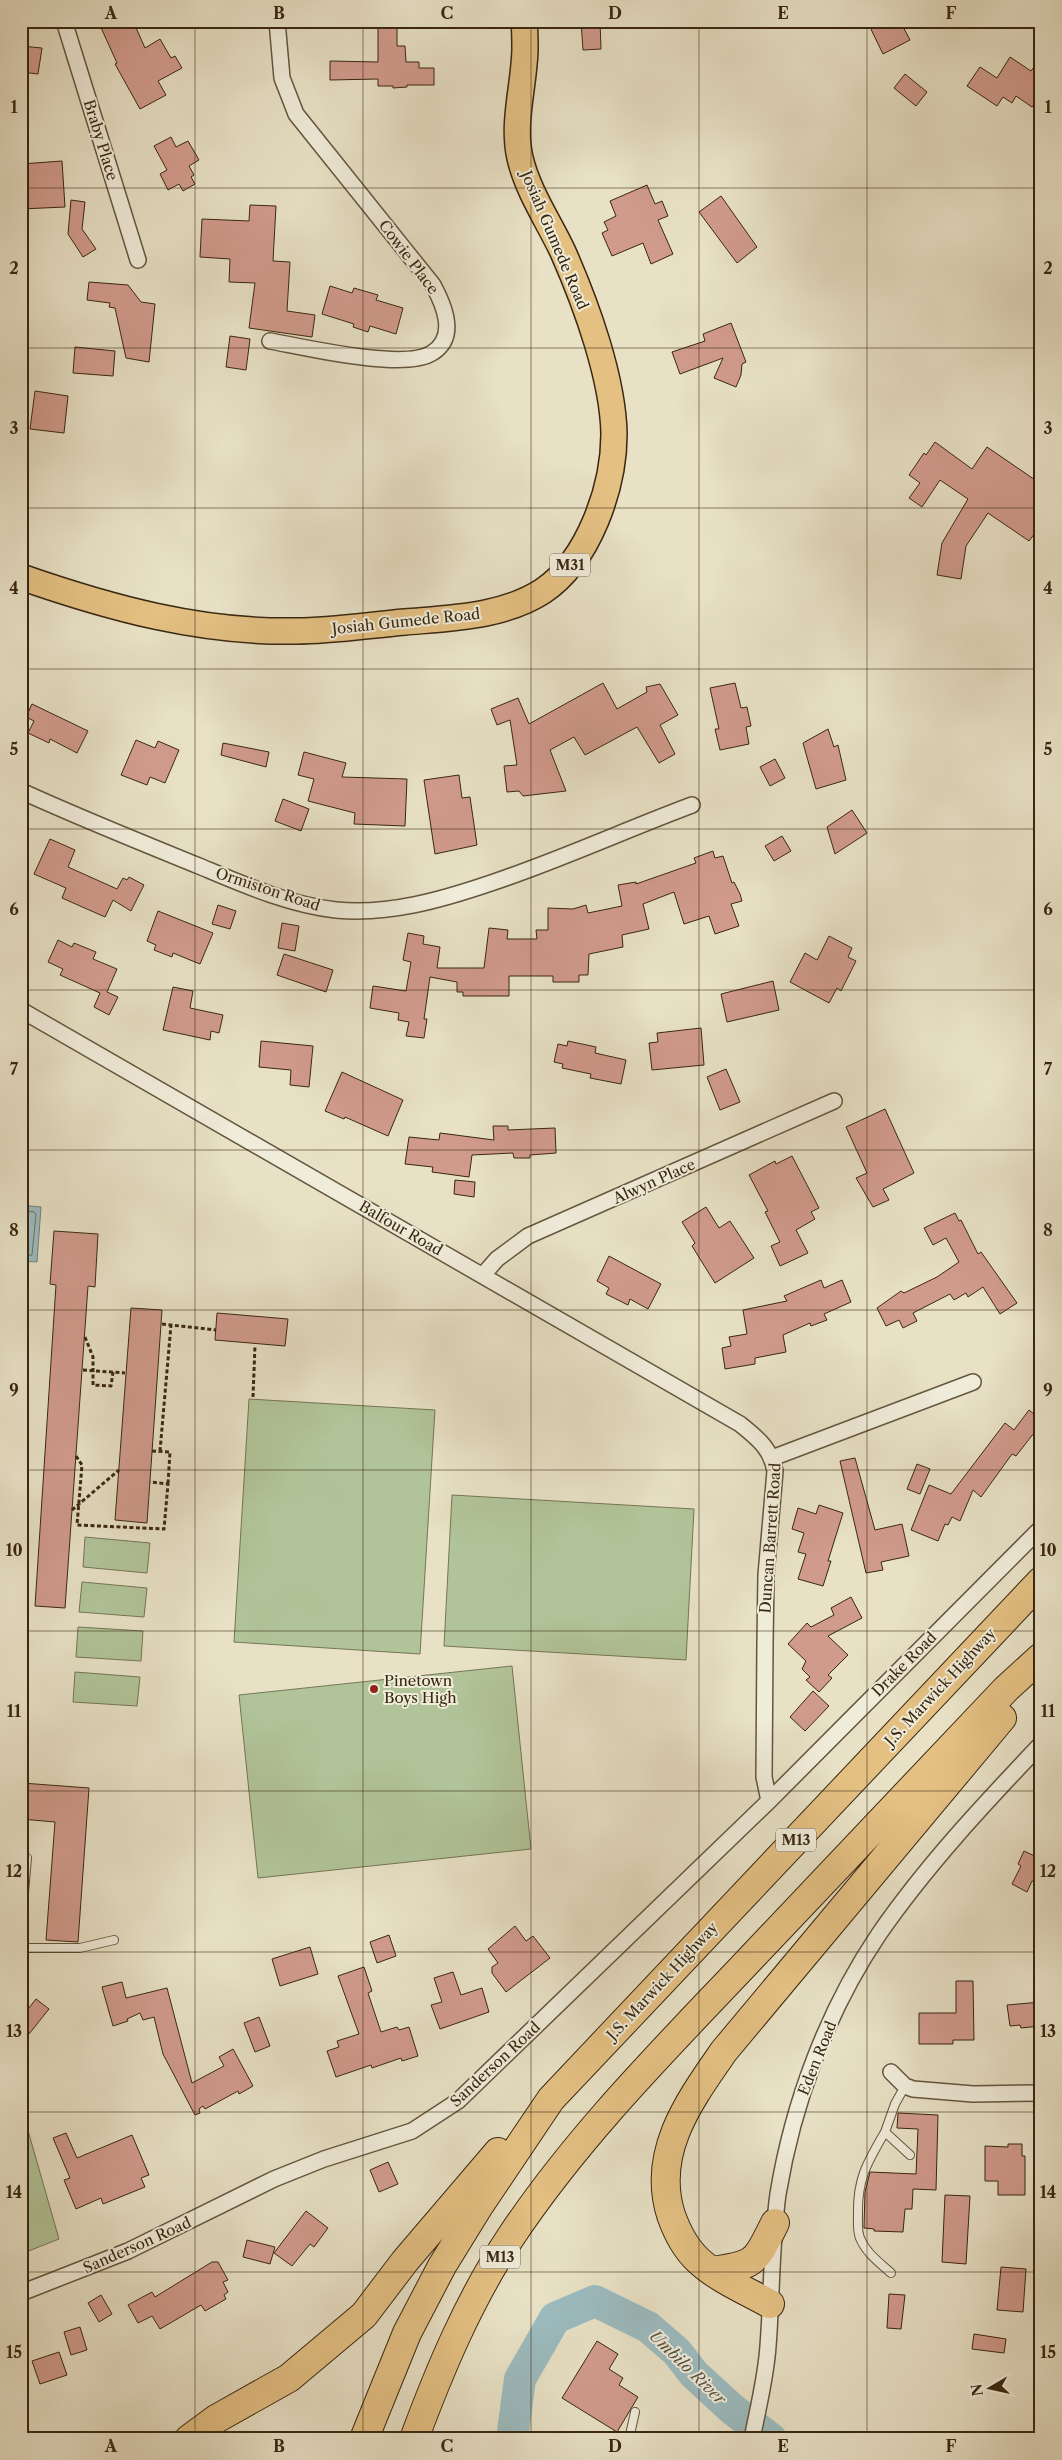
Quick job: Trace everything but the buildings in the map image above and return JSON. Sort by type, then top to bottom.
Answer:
[{"type":"highway","name":"J.S. Marwick Highway","points":[[364,2439],[381,2393],[407,2333],[442,2266],[479,2206],[551,2099],[1041,1581]]},
{"type":"highway","name":"M13","points":[[414,2439],[434,2384],[462,2324],[509,2240],[556,2174],[621,2096],[1000,1696],[1041,1657]]},
{"type":"highway","points":[[770,2304],[712,2271],[685,2246],[674,2224],[666,2187],[666,2167],[672,2138],[691,2100],[724,2051],[1041,1671]]},
{"type":"highway","points":[[190,2439],[216,2419],[289,2378],[364,2315],[405,2261],[494,2156],[551,2099]]},
{"type":"highway","points":[[712,2271],[746,2264],[758,2256],[775,2223]]},
{"type":"main road","name":"Josiah Gumede Road","points":[[21,577],[84,599],[142,614],[214,627],[296,631],[452,618],[486,613],[519,604],[545,590],[566,571],[594,529],[612,464],[614,433],[611,402],[596,339],[564,254],[530,187],[520,159],[516,132],[525,50],[524,21]]},
{"type":"street","name":"Braby Place","points":[[64,21],[138,260]]},
{"type":"street","name":"Cowie Place","points":[[270,341],[354,355],[408,359],[433,353],[441,344],[446,331],[447,316],[433,285],[296,114],[282,78],[277,21]]},
{"type":"street","name":"Ormiston Road","points":[[21,792],[247,886],[313,906],[336,910],[396,908],[438,901],[555,862],[692,805]]},
{"type":"street","name":"Balfour Road","points":[[21,1010],[740,1424],[760,1441],[772,1458]]},
{"type":"street","name":"Alwyn Place","points":[[483,1275],[497,1259],[528,1236],[834,1101]]},
{"type":"street","name":"Duncan Barrett Road","points":[[769,1801],[764,1777],[765,1643],[766,1575],[774,1485],[772,1458],[973,1382]]},
{"type":"street","name":"Drake Road","points":[[769,1801],[1041,1528]]},
{"type":"street","name":"Eden Road","points":[[752,2439],[768,2348],[775,2223],[784,2162],[796,2110],[814,2062],[837,2007],[879,1934],[917,1884],[1000,1787],[1041,1744]]},
{"type":"street","name":"Sanderson Road","points":[[21,2293],[128,2251],[274,2179],[324,2159],[412,2130],[435,2117],[458,2101],[769,1801]]},
{"type":"street","points":[[891,2072],[905,2086],[973,2094],[1041,2093]]},
{"type":"lane","points":[[21,1927],[27,1858]]},
{"type":"lane","points":[[21,1948],[80,1948],[114,1940]]},
{"type":"lane","points":[[891,2273],[866,2248],[861,2239],[858,2227],[860,2179],[865,2165],[884,2132],[895,2104],[905,2086]]},
{"type":"lane","points":[[884,2132],[910,2155]]},
{"type":"lane","points":[[629,2439],[636,2412]]},
{"type":"path","points":[[162,1324],[216,1330]]},
{"type":"path","points":[[160,1451],[171,1325]]},
{"type":"path","points":[[85,1337],[93,1357],[93,1385],[111,1386],[113,1372]]},
{"type":"path","points":[[253,1397],[255,1345]]},
{"type":"path","points":[[83,1370],[125,1372]]},
{"type":"path","points":[[76,1456],[82,1465],[77,1525],[164,1529],[170,1452],[152,1451]]},
{"type":"path","points":[[72,1510],[119,1470]]},
{"type":"path","points":[[150,1482],[168,1484]]},
{"type":"path","points":[[21,1636],[29,1636]]},
{"type":"green space","points":[[249,1399],[435,1410],[420,1654],[234,1642]]},
{"type":"green space","points":[[452,1495],[694,1509],[686,1660],[444,1646]]},
{"type":"green space","points":[[85,1537],[150,1543],[147,1573],[83,1567]]},
{"type":"green space","points":[[82,1582],[147,1588],[144,1617],[79,1612]]},
{"type":"green space","points":[[78,1627],[143,1631],[141,1661],[76,1657]]},
{"type":"green space","points":[[512,1666],[531,1849],[258,1878],[239,1695]]},
{"type":"green space","points":[[75,1672],[140,1677],[137,1706],[73,1702]]},
{"type":"green space","points":[[21,2106],[59,2239],[21,2254]]},
{"type":"water","points":[[21,1205],[41,1207],[37,1262],[21,1261]]},
{"type":"waterway","name":"Umbilo River","points":[[512,2439],[520,2379],[555,2318],[595,2301],[648,2327],[677,2352],[694,2374],[731,2408],[771,2439]]},
{"type":"place","name":"Pinetown Boys High","points":[[374,1689]]}]
